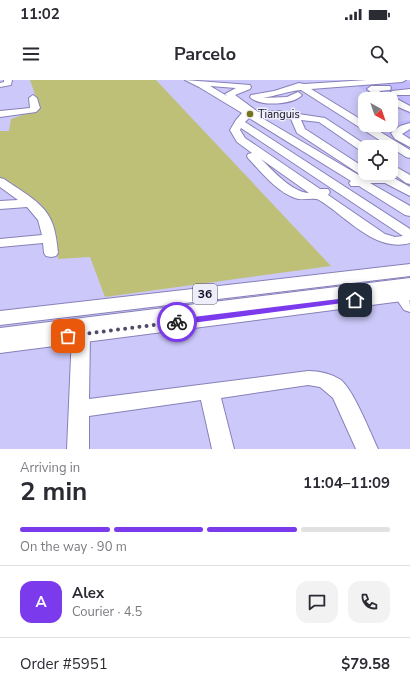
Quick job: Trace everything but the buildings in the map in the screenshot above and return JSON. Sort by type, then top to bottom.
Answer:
[{"type":"main road","name":"36","points":[[0,318],[410,270]]},
{"type":"main road","name":"36","points":[[0,345],[408,290]]},
{"type":"street","points":[[0,84],[8,83],[8,80]]},
{"type":"street","points":[[291,83],[276,93],[254,97],[262,101],[289,99],[303,87],[402,80]]},
{"type":"street","points":[[194,82],[248,113],[358,172]]},
{"type":"street","points":[[194,82],[247,87],[230,94],[256,115],[279,114],[322,120],[358,144]]},
{"type":"street","points":[[279,82],[291,83],[303,87],[410,155]]},
{"type":"street","points":[[375,92],[371,89],[410,86]]},
{"type":"street","points":[[303,87],[367,140]]},
{"type":"street","points":[[410,92],[395,93],[390,98],[394,102],[410,110]]},
{"type":"street","points":[[0,114],[29,111],[35,108],[33,98]]},
{"type":"street","points":[[398,106],[410,110]]},
{"type":"street","points":[[0,124],[10,120],[17,113]]},
{"type":"street","points":[[239,122],[410,236],[400,242],[390,241],[380,237],[241,140],[235,130],[239,122],[248,113]]},
{"type":"street","points":[[295,116],[301,131],[358,170]]},
{"type":"street","points":[[407,129],[402,131],[401,135],[410,143]]},
{"type":"street","points":[[398,163],[410,171]]},
{"type":"street","points":[[398,172],[410,180]]},
{"type":"street","points":[[320,194],[340,188],[358,180]]},
{"type":"street","points":[[371,180],[410,212]]},
{"type":"street","points":[[392,180],[410,192]]},
{"type":"street","points":[[0,182],[29,202],[42,217],[48,238],[50,253]]},
{"type":"street","points":[[0,205],[29,202]]},
{"type":"street","points":[[0,243],[48,238]]},
{"type":"street","points":[[0,326],[408,290]]},
{"type":"street","points":[[0,334],[408,290]]},
{"type":"street","points":[[78,449],[81,334]]},
{"type":"street","points":[[79,409],[308,378],[326,381],[335,386],[342,394],[367,449]]},
{"type":"street","points":[[209,392],[222,449]]},
{"type":"shaded area","points":[[410,82],[410,115],[398,109],[398,92],[368,92],[357,86]]},
{"type":"shaded area","points":[[410,120],[410,148],[383,132],[398,132],[398,122]]},
{"type":"green space","points":[[30,80],[156,80],[331,266],[105,297],[90,257],[58,259],[53,224],[40,203],[0,180],[0,131],[9,131],[11,119],[40,109]]},
{"type":"way so far","points":[[68,336],[177,322]]},
{"type":"place","name":"Tianguis","points":[[250,114]]},
{"type":"route","points":[[177,322],[355,300]]}]
